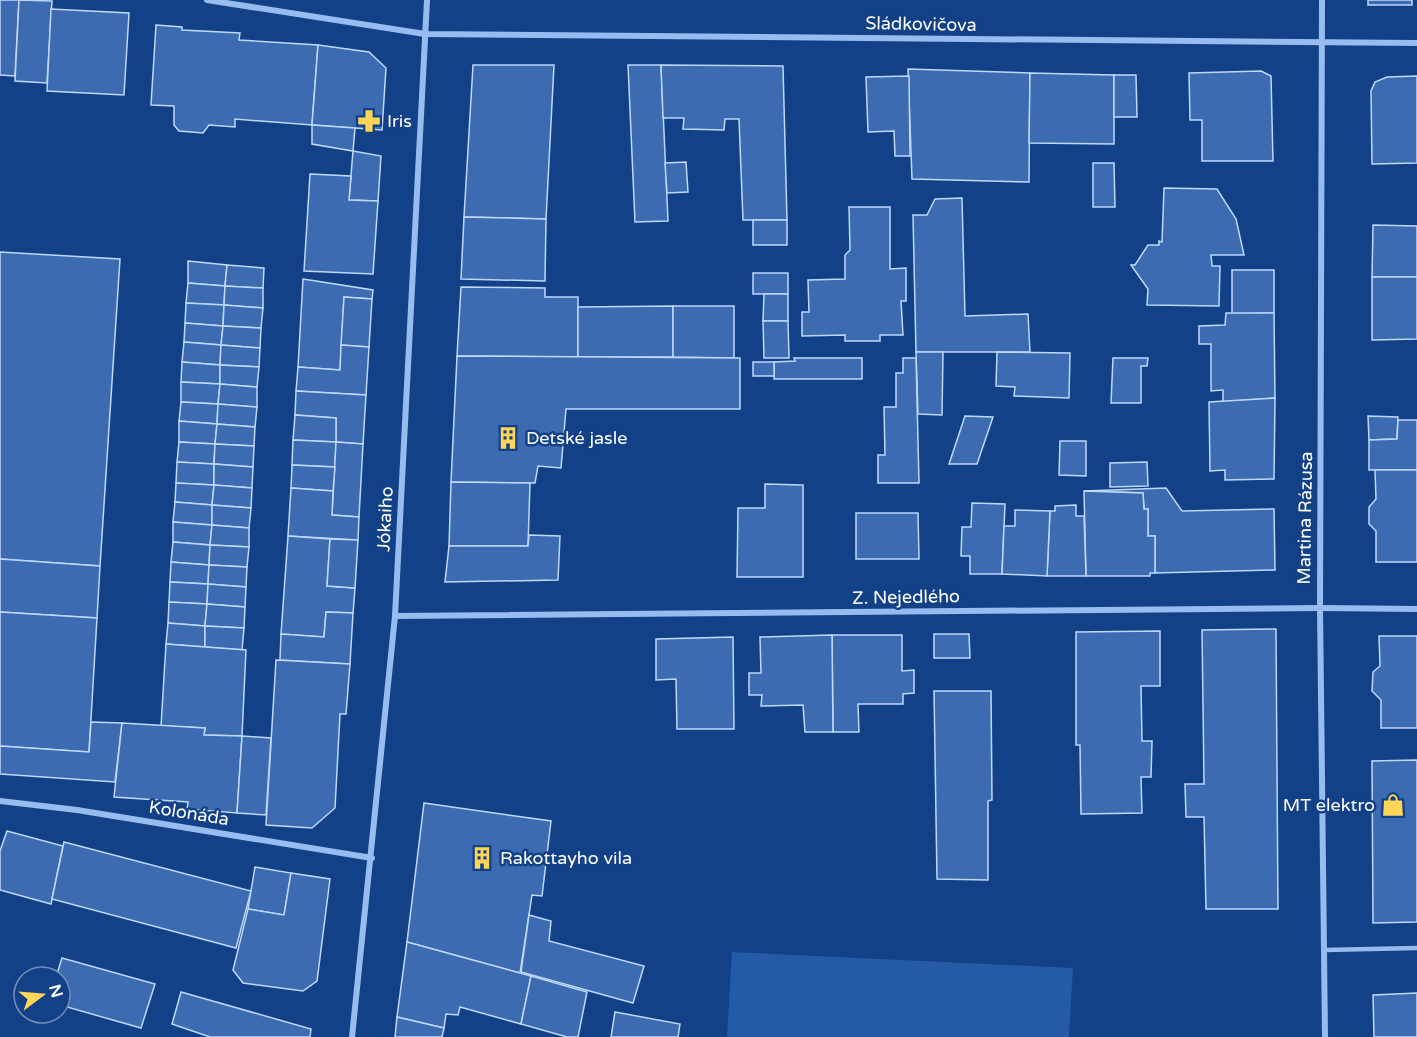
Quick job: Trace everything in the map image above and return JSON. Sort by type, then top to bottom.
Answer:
[{"type":"street","name":"Sládkovičova","points":[[207,0],[425,34],[1417,43]]},
{"type":"street","name":"Jókaiho","points":[[352,1037],[395,616],[427,0]]},
{"type":"street","name":"Martina Rázusa","points":[[1322,0],[1320,608],[1325,1037]]},
{"type":"street","name":"Z. Nejedlého","points":[[395,616],[1417,609]]},
{"type":"street","name":"Kolonáda","points":[[0,801],[77,810],[372,858]]},
{"type":"lane","points":[[1325,950],[1417,948]]},
{"type":"shaded area","points":[[732,952],[1073,968],[1069,1037],[727,1037]]},
{"type":"building","points":[[0,0],[19,0],[15,76],[0,75]]},
{"type":"building","points":[[19,0],[52,1],[47,83],[15,81]]},
{"type":"building","points":[[1368,0],[1412,0],[1412,5],[1368,5]]},
{"type":"building","points":[[51,9],[129,13],[124,95],[47,91]]},
{"type":"building","points":[[156,25],[182,27],[182,30],[240,33],[239,40],[318,45],[312,125],[235,119],[235,127],[209,125],[203,133],[179,131],[174,125],[174,106],[151,105]]},
{"type":"building","points":[[318,45],[369,52],[386,68],[382,130],[312,125]]},
{"type":"building","points":[[473,65],[554,65],[546,219],[464,217]]},
{"type":"building","points":[[628,65],[661,65],[668,221],[635,222]]},
{"type":"building","points":[[661,65],[783,66],[787,220],[743,220],[739,119],[725,119],[724,130],[683,129],[684,118],[663,118]]},
{"type":"building","points":[[908,69],[1030,73],[1029,182],[912,179]]},
{"type":"building","points":[[1261,71],[1271,76],[1273,161],[1202,161],[1202,120],[1190,120],[1189,73]]},
{"type":"building","points":[[1030,73],[1114,75],[1114,144],[1029,143]]},
{"type":"building","points":[[1114,75],[1136,75],[1137,117],[1114,117]]},
{"type":"building","points":[[909,76],[910,156],[895,156],[894,131],[868,132],[866,77]]},
{"type":"building","points":[[1417,76],[1417,163],[1372,164],[1371,91],[1375,82],[1387,77]]},
{"type":"building","points":[[312,125],[355,128],[353,151],[312,144]]},
{"type":"building","points":[[353,151],[381,156],[378,201],[349,200]]},
{"type":"building","points":[[686,162],[688,192],[667,193],[665,163]]},
{"type":"building","points":[[1093,163],[1114,163],[1115,207],[1093,207]]},
{"type":"building","points":[[310,174],[351,176],[349,200],[378,201],[373,274],[304,271]]},
{"type":"building","points":[[1164,188],[1217,189],[1236,219],[1244,255],[1211,255],[1212,266],[1220,266],[1219,306],[1147,305],[1148,289],[1131,265],[1135,265],[1148,245],[1159,245],[1159,241],[1162,242]]},
{"type":"building","points":[[962,198],[965,316],[1028,314],[1030,352],[916,352],[913,215],[927,215],[935,199]]},
{"type":"building","points":[[849,207],[890,207],[890,269],[906,268],[906,301],[901,301],[903,335],[880,335],[880,341],[845,341],[845,335],[802,336],[802,312],[809,312],[808,280],[845,279],[845,255],[850,250]]},
{"type":"building","points":[[464,217],[546,219],[545,281],[461,279]]},
{"type":"building","points":[[753,220],[787,220],[787,245],[753,245]]},
{"type":"building","points":[[1373,225],[1417,226],[1417,277],[1372,277]]},
{"type":"building","points":[[0,252],[120,259],[100,566],[0,559]]},
{"type":"building","points":[[188,261],[227,265],[225,286],[188,283]]},
{"type":"building","points":[[227,265],[264,268],[263,288],[225,286]]},
{"type":"building","points":[[1232,270],[1274,270],[1274,313],[1232,314]]},
{"type":"building","points":[[753,273],[788,273],[788,294],[753,294]]},
{"type":"building","points":[[1372,277],[1417,277],[1417,339],[1372,340]]},
{"type":"building","points":[[303,279],[373,290],[372,299],[344,297],[340,370],[298,367]]},
{"type":"building","points":[[188,283],[225,286],[224,305],[186,303]]},
{"type":"building","points":[[225,286],[263,288],[263,308],[224,305]]},
{"type":"building","points":[[461,287],[545,288],[545,297],[578,297],[578,357],[457,356]]},
{"type":"building","points":[[764,294],[788,294],[788,321],[763,321]]},
{"type":"building","points":[[344,297],[372,299],[369,347],[341,345]]},
{"type":"building","points":[[186,303],[224,305],[223,326],[185,323]]},
{"type":"building","points":[[224,305],[263,308],[261,328],[223,326]]},
{"type":"building","points":[[673,306],[673,357],[578,357],[578,307]]},
{"type":"building","points":[[673,306],[734,306],[734,358],[673,357]]},
{"type":"building","points":[[1226,313],[1274,313],[1275,398],[1223,402],[1223,390],[1211,391],[1211,344],[1199,344],[1199,326],[1225,325]]},
{"type":"building","points":[[763,321],[788,321],[789,358],[764,358]]},
{"type":"building","points":[[185,323],[223,326],[221,345],[184,342]]},
{"type":"building","points":[[223,326],[261,328],[260,348],[221,345]]},
{"type":"building","points":[[184,342],[221,345],[220,365],[182,362]]},
{"type":"building","points":[[221,345],[260,348],[259,367],[220,365]]},
{"type":"building","points":[[341,345],[369,347],[366,395],[296,391],[298,367],[340,370]]},
{"type":"building","points":[[916,352],[943,352],[942,415],[918,414]]},
{"type":"building","points":[[997,352],[1070,353],[1069,398],[1014,396],[1015,387],[996,386]]},
{"type":"building","name":"Detské jasle","points":[[457,356],[740,358],[740,409],[566,409],[561,468],[538,466],[535,483],[451,482]]},
{"type":"building","points":[[794,358],[862,358],[862,379],[774,379],[774,362],[795,361]]},
{"type":"building","points":[[903,358],[916,358],[919,483],[878,483],[878,455],[885,455],[884,407],[896,407],[896,373],[903,373]]},
{"type":"building","points":[[1113,358],[1148,358],[1147,366],[1141,366],[1141,403],[1111,403]]},
{"type":"building","points":[[182,362],[220,365],[220,384],[181,382]]},
{"type":"building","points":[[753,362],[774,362],[774,376],[753,376]]},
{"type":"building","points":[[220,365],[259,367],[257,387],[220,384]]},
{"type":"building","points":[[181,382],[220,384],[218,404],[181,402]]},
{"type":"building","points":[[220,384],[257,387],[257,407],[218,404]]},
{"type":"building","points":[[296,391],[366,395],[363,444],[336,442],[336,418],[295,415]]},
{"type":"building","points":[[1275,398],[1274,479],[1225,480],[1225,470],[1210,471],[1209,402]]},
{"type":"building","points":[[181,402],[218,404],[217,424],[179,421]]},
{"type":"building","points":[[218,404],[257,407],[255,427],[217,424]]},
{"type":"building","points":[[295,415],[336,418],[336,442],[293,440]]},
{"type":"building","points":[[965,416],[993,417],[977,464],[949,464]]},
{"type":"building","points":[[1368,416],[1398,417],[1397,439],[1369,440]]},
{"type":"building","points":[[1398,420],[1417,420],[1417,470],[1369,470],[1369,440],[1397,439]]},
{"type":"building","points":[[179,421],[217,424],[215,444],[179,442]]},
{"type":"building","points":[[217,424],[255,427],[254,446],[215,444]]},
{"type":"building","points":[[293,440],[336,442],[335,467],[292,465]]},
{"type":"building","points":[[1060,441],[1086,441],[1086,476],[1059,475]]},
{"type":"building","points":[[179,442],[215,444],[214,464],[177,462]]},
{"type":"building","points":[[336,442],[363,444],[359,517],[332,515]]},
{"type":"building","points":[[215,444],[254,446],[253,467],[214,464]]},
{"type":"building","points":[[177,462],[214,464],[214,485],[176,483]]},
{"type":"building","points":[[1147,462],[1148,486],[1110,487],[1110,463]]},
{"type":"building","points":[[214,464],[253,467],[252,488],[214,485]]},
{"type":"building","points":[[292,465],[335,467],[333,491],[291,488]]},
{"type":"building","points":[[1375,470],[1417,470],[1417,562],[1376,562],[1376,531],[1369,524],[1369,507],[1376,499]]},
{"type":"building","points":[[451,482],[530,483],[528,546],[449,546]]},
{"type":"building","points":[[176,483],[214,485],[212,505],[175,502]]},
{"type":"building","points":[[765,484],[803,485],[803,577],[737,577],[738,508],[765,508]]},
{"type":"building","points":[[214,485],[252,488],[251,508],[212,505]]},
{"type":"building","points":[[291,488],[333,491],[332,515],[359,517],[358,540],[288,536]]},
{"type":"building","points":[[1166,488],[1182,511],[1274,509],[1275,570],[1155,573],[1155,536],[1148,536],[1148,509],[1144,509],[1143,493],[1084,491]]},
{"type":"building","points":[[1084,491],[1143,493],[1144,509],[1148,509],[1148,536],[1155,536],[1155,573],[1150,573],[1150,576],[1086,576]]},
{"type":"building","points":[[175,502],[212,505],[212,525],[173,522]]},
{"type":"building","points":[[972,503],[1005,504],[1002,574],[970,574],[970,556],[961,556],[962,527],[971,527]]},
{"type":"building","points":[[212,505],[251,508],[249,528],[212,525]]},
{"type":"building","points":[[1076,505],[1076,516],[1084,516],[1086,576],[1047,576],[1050,511],[1055,511],[1055,506]]},
{"type":"building","points":[[1015,510],[1050,511],[1047,576],[1002,574],[1004,526],[1015,526]]},
{"type":"building","points":[[856,513],[918,513],[919,559],[856,559]]},
{"type":"building","points":[[173,522],[212,525],[210,545],[173,542]]},
{"type":"building","points":[[212,525],[249,528],[249,547],[210,545]]},
{"type":"building","points":[[529,535],[560,536],[558,580],[445,582],[449,546],[528,546]]},
{"type":"building","points":[[288,536],[330,539],[327,586],[355,588],[353,613],[326,612],[324,637],[281,634]]},
{"type":"building","points":[[330,539],[358,540],[355,588],[327,586]]},
{"type":"building","points":[[173,542],[210,545],[209,565],[171,562]]},
{"type":"building","points":[[210,545],[249,547],[247,567],[209,565]]},
{"type":"building","points":[[0,559],[100,566],[97,618],[0,612]]},
{"type":"building","points":[[171,562],[209,565],[208,584],[170,582]]},
{"type":"building","points":[[209,565],[247,567],[246,587],[208,584]]},
{"type":"building","points":[[170,582],[208,584],[207,604],[169,602]]},
{"type":"building","points":[[208,584],[246,587],[245,607],[207,604]]},
{"type":"building","points":[[169,602],[207,604],[205,626],[168,623]]},
{"type":"building","points":[[207,604],[245,607],[244,628],[205,626]]},
{"type":"building","points":[[0,612],[97,618],[89,752],[0,746]]},
{"type":"building","points":[[326,612],[353,613],[350,664],[280,660],[281,634],[324,637]]},
{"type":"building","points":[[168,623],[205,626],[205,647],[166,644]]},
{"type":"building","points":[[205,626],[244,628],[242,650],[205,647]]},
{"type":"building","points":[[1276,629],[1278,909],[1206,909],[1204,817],[1186,817],[1185,784],[1204,784],[1202,630]]},
{"type":"building","points":[[1160,631],[1160,686],[1141,686],[1142,741],[1152,741],[1151,777],[1141,777],[1142,813],[1081,814],[1080,745],[1076,745],[1076,632]]},
{"type":"building","points":[[934,634],[969,634],[970,658],[934,658]]},
{"type":"building","points":[[832,635],[902,635],[902,671],[914,670],[914,693],[903,694],[903,704],[858,704],[859,732],[833,732]]},
{"type":"building","points":[[832,635],[833,732],[805,732],[803,705],[761,706],[762,695],[749,695],[749,673],[761,673],[760,637]]},
{"type":"building","points":[[1379,636],[1417,636],[1417,728],[1381,728],[1381,700],[1372,691],[1373,672],[1380,666]]},
{"type":"building","points":[[733,637],[734,729],[677,729],[676,679],[656,680],[656,639]]},
{"type":"building","points":[[166,644],[246,650],[242,736],[204,735],[205,728],[161,726]]},
{"type":"building","points":[[276,660],[350,664],[346,714],[340,714],[335,808],[312,828],[266,825]]},
{"type":"building","points":[[934,691],[991,691],[992,800],[988,801],[988,880],[937,879]]},
{"type":"building","points":[[91,722],[122,723],[115,782],[0,774],[0,746],[89,752]]},
{"type":"building","points":[[122,723],[205,728],[204,735],[242,736],[237,813],[187,809],[188,802],[114,797]]},
{"type":"building","points":[[242,736],[271,738],[266,815],[237,813]]},
{"type":"building","points":[[1417,760],[1417,922],[1373,923],[1372,761]]},
{"type":"building","name":"Rakottayho vila","points":[[424,803],[551,821],[542,896],[532,895],[520,973],[407,942]]},
{"type":"building","points":[[7,831],[63,846],[51,904],[0,890],[0,851]]},
{"type":"building","points":[[64,842],[251,891],[236,948],[52,899]]},
{"type":"building","points":[[255,867],[291,873],[284,915],[248,909]]},
{"type":"building","points":[[291,873],[330,879],[317,981],[303,991],[243,983],[233,970],[248,909],[284,915]]},
{"type":"building","points":[[529,915],[551,921],[549,941],[644,966],[633,1003],[521,972]]},
{"type":"building","points":[[407,942],[531,976],[521,1024],[460,1007],[458,1015],[446,1014],[444,1028],[397,1017]]},
{"type":"building","points":[[62,958],[155,984],[141,1028],[72,1008],[72,965],[60,965]]},
{"type":"building","points":[[531,976],[587,992],[578,1037],[567,1037],[521,1024]]},
{"type":"building","points":[[181,992],[311,1029],[310,1037],[210,1037],[172,1024]]},
{"type":"building","points":[[1417,993],[1417,1037],[1374,1037],[1373,995]]},
{"type":"building","points":[[615,1012],[680,1024],[678,1037],[611,1037]]},
{"type":"building","points":[[397,1017],[444,1028],[442,1037],[395,1037]]},
{"type":"place","name":"Iris","points":[[369,121]]},
{"type":"place","name":"Detské jasle","points":[[508,438]]},
{"type":"place","name":"MT elektro","points":[[1393,805]]},
{"type":"place","name":"Rakottayho vila","points":[[482,858]]}]
